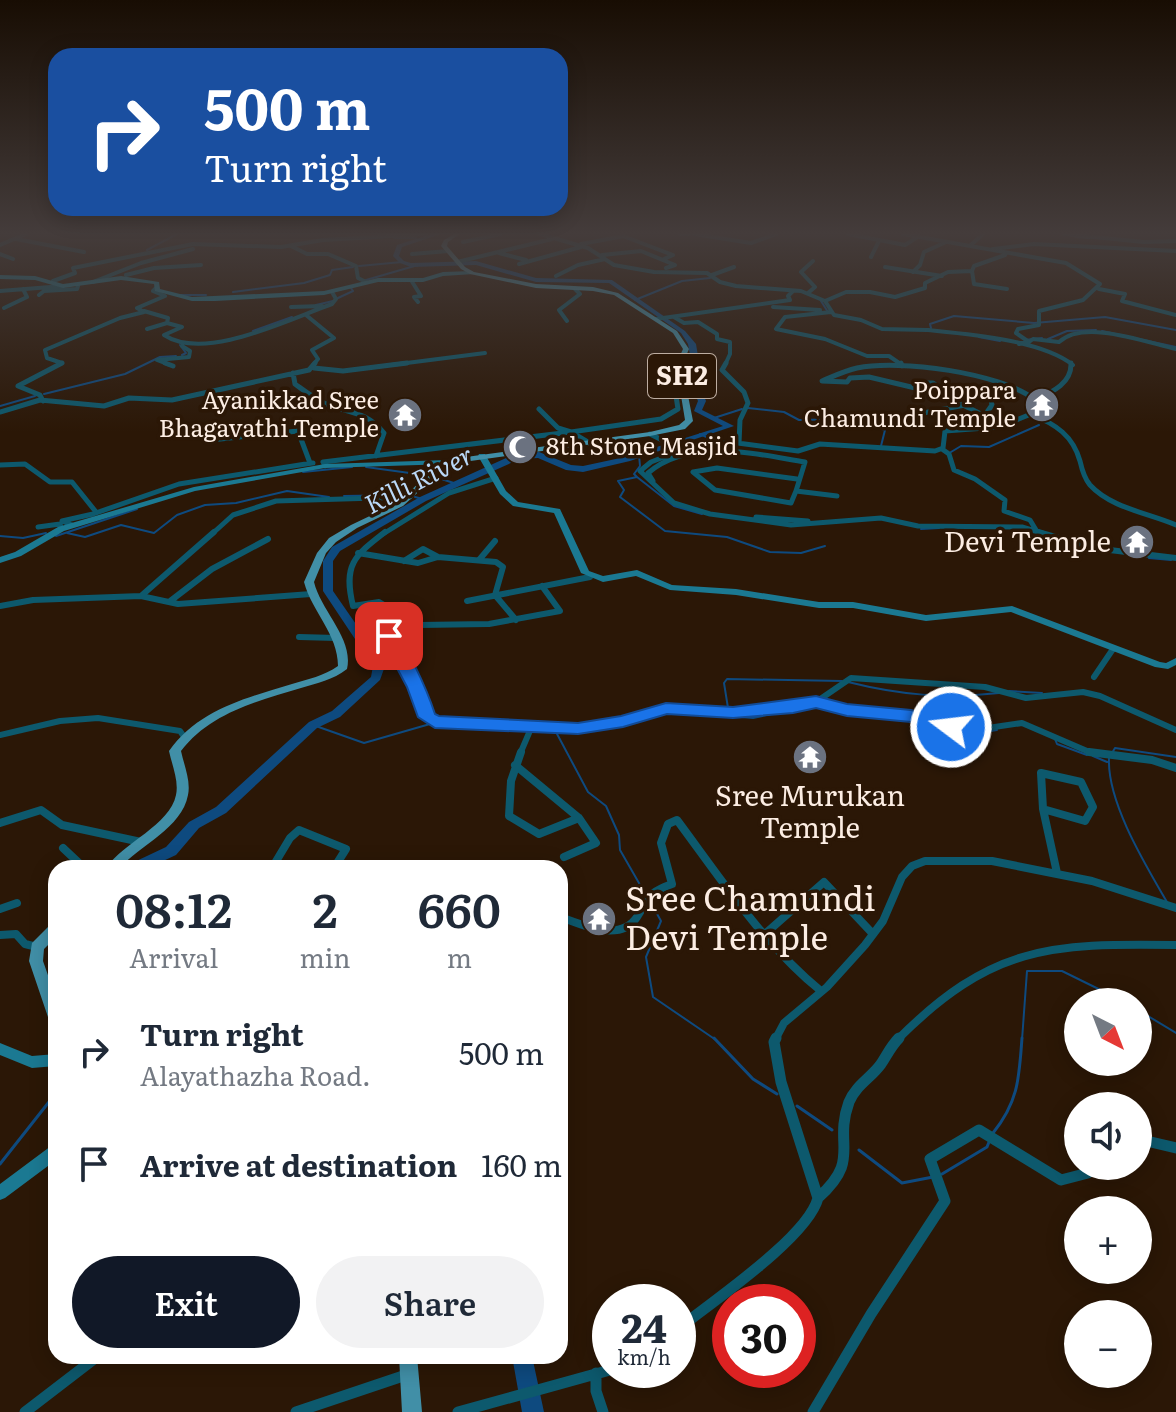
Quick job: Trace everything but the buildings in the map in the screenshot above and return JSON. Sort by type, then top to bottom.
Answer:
[{"type":"main road","name":"SH2","points":[[449,462],[650,434],[682,427],[689,421],[680,367],[686,349],[675,332],[625,300]]},
{"type":"main road","points":[[483,459],[503,492],[516,504],[557,511],[585,573],[590,577],[608,579],[637,573],[670,587],[736,592],[819,605],[853,605],[926,618],[1012,609],[1158,665],[1168,666],[1176,661]]},
{"type":"main road","points":[[0,560],[18,554],[61,529],[194,489],[325,464],[449,462]]},
{"type":"main road","points":[[118,860],[171,814],[182,796],[175,751],[185,738],[219,715],[257,697],[340,670],[344,659],[311,594],[309,582],[318,570],[322,550],[335,539],[410,497],[431,473],[449,462]]},
{"type":"main road","points":[[48,936],[37,947],[36,961],[48,996]]},
{"type":"main road","points":[[0,1049],[32,1062],[48,1061]]},
{"type":"main road","points":[[0,1193],[48,1157]]},
{"type":"main road","points":[[408,1365],[412,1412]]},
{"type":"street","points":[[4,308],[21,300]]},
{"type":"street","points":[[159,300],[137,308],[168,318],[167,323]]},
{"type":"street","points":[[182,344],[228,341],[303,316],[335,300]]},
{"type":"street","points":[[567,321],[559,310],[572,300]]},
{"type":"street","points":[[766,306],[790,300]]},
{"type":"street","points":[[1027,340],[1016,333],[1018,329],[1038,323],[1039,311],[1056,312],[1070,303],[1086,300]]},
{"type":"street","points":[[1122,300],[1176,315]]},
{"type":"street","points":[[825,301],[829,310]]},
{"type":"street","points":[[656,319],[744,306],[829,310],[882,329],[969,333],[1043,350],[1073,364],[1066,381],[1054,394],[1034,399],[1028,406],[1031,414],[1060,425],[1066,432],[1078,454],[1084,478],[1093,488],[1120,505],[1176,525]]},
{"type":"street","points":[[291,307],[324,307]]},
{"type":"street","points":[[829,310],[785,317],[776,329],[825,339],[867,356],[889,356],[900,361],[902,366]]},
{"type":"street","points":[[43,401],[40,395],[18,386],[62,363],[47,358],[45,350],[144,311]]},
{"type":"street","points":[[303,316],[334,338],[312,350],[318,358],[314,368]]},
{"type":"street","points":[[674,317],[684,323],[701,323],[717,334],[717,339],[730,342],[730,354],[722,370],[744,392],[748,408],[740,420],[739,443]]},
{"type":"street","points":[[147,329],[167,323],[183,328],[164,335],[182,344],[191,352],[189,357],[157,360],[173,366]]},
{"type":"street","points":[[1015,344],[1033,339],[1059,342],[1068,334],[1103,333],[1131,336],[1176,349]]},
{"type":"street","points":[[2,411],[43,401],[105,406],[129,398],[168,401],[314,368],[343,371],[485,353]]},
{"type":"street","points":[[994,427],[985,415],[954,399],[949,390],[933,382],[928,383],[936,389],[928,391],[869,377],[850,378],[847,382],[822,381],[835,374],[875,366],[936,368],[1021,389],[1034,399]]},
{"type":"street","points":[[72,525],[62,521],[179,484],[312,463],[325,464],[444,446],[646,422],[670,415],[678,409],[676,380],[672,370],[680,367]]},
{"type":"street","points":[[293,373],[295,384],[319,401],[367,415],[377,421],[384,433],[376,456]]},
{"type":"street","points":[[970,386],[991,400],[992,405],[985,415]]},
{"type":"street","points":[[913,415],[967,405]]},
{"type":"street","points":[[539,409],[558,428],[591,444]]},
{"type":"street","points":[[942,449],[945,431],[975,431],[1014,425],[1031,414]]},
{"type":"street","points":[[211,440],[242,433],[270,435],[298,431],[312,463]]},
{"type":"street","points":[[650,434],[681,450],[716,450],[805,462],[791,503],[715,490],[693,472],[717,468],[797,479]]},
{"type":"street","points":[[1036,530],[1030,520],[1004,511],[1005,500],[1002,497],[975,479],[954,470],[949,454],[942,449],[820,444],[798,451],[725,442],[681,450],[651,462],[640,471],[674,503],[710,514],[769,523],[881,518],[918,526],[993,526],[1036,530],[1093,548],[1176,558]]},
{"type":"street","points":[[444,446],[449,462]]},
{"type":"street","points":[[0,465],[25,464],[50,482],[72,482],[96,512]]},
{"type":"street","points":[[494,476],[449,493],[399,521],[358,553],[347,582],[350,601],[359,607],[382,604],[394,648],[431,720],[491,726],[587,728],[623,722],[666,708],[729,713],[793,707],[816,702],[851,678],[985,687],[1026,698],[1083,692],[1100,696],[1176,730]]},
{"type":"street","points":[[796,491],[837,496]]},
{"type":"street","points":[[141,596],[233,515],[276,501],[410,497]]},
{"type":"street","points":[[38,527],[60,524],[61,529]]},
{"type":"street","points":[[169,602],[212,569],[268,539]]},
{"type":"street","points":[[479,560],[495,541]]},
{"type":"street","points":[[404,561],[423,549],[438,557]]},
{"type":"street","points":[[358,553],[418,563],[438,557],[496,562],[503,567],[495,595]]},
{"type":"street","points":[[467,601],[590,577]]},
{"type":"street","points":[[389,629],[416,623],[468,626],[560,611],[542,586]]},
{"type":"street","points":[[0,606],[33,600],[141,596],[178,604],[311,594]]},
{"type":"street","points":[[495,595],[516,620]]},
{"type":"street","points":[[299,637],[336,638]]},
{"type":"street","points":[[1094,677],[1113,649]]},
{"type":"street","points":[[816,702],[847,710],[911,716],[974,730],[1022,723],[1110,757],[1152,760],[1176,768]]},
{"type":"street","points":[[0,735],[60,721],[98,718],[180,731],[185,738]]},
{"type":"street","points":[[532,726],[515,765],[507,798],[509,816],[539,834],[579,818]]},
{"type":"street","points":[[515,765],[579,818],[596,843],[564,857]]},
{"type":"street","points":[[1043,809],[1085,821],[1093,807],[1081,782],[1041,773],[1043,809],[1057,873]]},
{"type":"street","points":[[0,823],[41,810],[62,825],[141,842]]},
{"type":"street","points":[[568,919],[605,930],[633,923],[652,891],[672,884],[661,843],[666,828],[674,819],[682,823],[736,899],[801,975],[821,991]]},
{"type":"street","points":[[277,860],[289,839],[299,830],[346,849],[339,860]]},
{"type":"street","points":[[63,848],[76,860]]},
{"type":"street","points":[[696,1314],[794,1235],[814,1213],[818,1198],[781,1082],[774,1042],[784,1023],[821,991],[873,934],[883,921],[901,879],[916,864],[950,860],[992,861],[1128,890],[1172,907]]},
{"type":"street","points":[[766,933],[824,882],[873,934]]},
{"type":"street","points":[[0,909],[17,903]]},
{"type":"street","points":[[0,935],[16,934],[25,944],[37,947]]},
{"type":"street","points":[[818,1198],[835,1183],[844,1168],[848,1157],[843,1130],[846,1110],[860,1083],[878,1067],[899,1038],[966,982],[984,970],[1022,956],[1065,947],[1176,945]]},
{"type":"street","points":[[813,1412],[945,1201],[930,1159],[979,1130],[1064,1179]]},
{"type":"street","points":[[1152,1142],[1176,1148]]},
{"type":"street","points":[[25,1412],[88,1364]]},
{"type":"street","points":[[296,1412],[408,1365]]},
{"type":"street","points":[[458,1412],[556,1387],[592,1374]]},
{"type":"street","points":[[596,1388],[603,1412]]},
{"type":"waterway","name":"Killi River","points":[[152,860],[171,851],[194,825],[221,810],[313,725],[336,714],[376,678],[379,666],[328,591],[328,561],[336,549],[423,499],[518,456],[539,455],[569,468],[583,469],[627,459],[730,426],[698,411],[702,401],[687,366],[688,360],[694,356],[692,344],[683,332],[637,300]]},
{"type":"waterway","points":[[316,305],[333,301]]},
{"type":"waterway","points":[[821,301],[828,312]]},
{"type":"waterway","points":[[931,328],[930,324],[954,316],[1034,323],[1105,317],[1176,330]]},
{"type":"waterway","points":[[253,331],[292,317]]},
{"type":"waterway","points":[[1048,339],[1067,331],[1096,330]]},
{"type":"waterway","points":[[1102,331],[1176,347]]},
{"type":"waterway","points":[[979,337],[1000,341]]},
{"type":"waterway","points":[[1025,340],[1042,338]]},
{"type":"waterway","points":[[180,345],[186,353],[182,355]]},
{"type":"waterway","points":[[44,394],[125,374],[160,357],[176,356]]},
{"type":"waterway","points":[[0,406],[35,396]]},
{"type":"waterway","points":[[748,408],[784,412],[799,420],[848,419],[885,430],[881,446]]},
{"type":"waterway","points":[[714,418],[742,409]]},
{"type":"waterway","points":[[951,452],[961,446],[989,447],[1039,425]]},
{"type":"waterway","points":[[700,434],[717,442]]},
{"type":"waterway","points":[[637,477],[634,474],[640,466],[639,455]]},
{"type":"waterway","points":[[303,472],[352,467]]},
{"type":"waterway","points":[[366,467],[424,475]]},
{"type":"waterway","points":[[435,477],[457,484]]},
{"type":"waterway","points":[[637,477],[674,506],[702,514]]},
{"type":"waterway","points":[[637,477],[618,481],[624,490],[620,497],[665,531],[727,537],[770,552],[801,553],[825,546]]},
{"type":"waterway","points":[[67,533],[85,537],[121,525],[154,533],[177,515],[205,505],[236,503],[287,491],[329,497]]},
{"type":"waterway","points":[[344,496],[405,495]]},
{"type":"waterway","name":"Killi River","points":[[415,497],[423,499]]},
{"type":"waterway","points":[[56,536],[137,509]]},
{"type":"waterway","points":[[921,529],[939,528]]},
{"type":"waterway","points":[[0,536],[23,538],[46,533]]},
{"type":"waterway","points":[[1149,558],[1171,560]]},
{"type":"waterway","points":[[728,708],[724,683],[727,679],[842,681]]},
{"type":"waterway","points":[[848,682],[923,695],[999,693]]},
{"type":"waterway","points":[[1009,691],[1042,693]]},
{"type":"waterway","points":[[718,715],[753,718],[809,706]]},
{"type":"waterway","points":[[423,710],[428,721],[443,727],[512,730]]},
{"type":"waterway","points":[[313,725],[364,743],[430,724]]},
{"type":"waterway","points":[[945,726],[978,733],[997,730]]},
{"type":"waterway","points":[[554,730],[576,731]]},
{"type":"waterway","points":[[556,732],[588,792],[606,806],[619,835],[620,850],[643,890]]},
{"type":"waterway","points":[[1055,739],[1057,744],[1087,755]]},
{"type":"waterway","points":[[1112,753],[1115,748],[1176,757]]},
{"type":"waterway","points":[[1093,756],[1107,762]]},
{"type":"waterway","points":[[1109,758],[1114,794],[1121,813],[1167,902]]},
{"type":"waterway","points":[[651,903],[661,921],[646,957],[653,997],[716,1040]]},
{"type":"waterway","points":[[1022,1040],[1027,971],[1062,971],[1097,988]]},
{"type":"waterway","points":[[1152,1018],[1176,1033]]},
{"type":"waterway","points":[[993,1133],[1013,1099],[1022,1038]]},
{"type":"waterway","points":[[716,1040],[753,1079],[777,1094]]},
{"type":"waterway","points":[[0,1164],[48,1103]]},
{"type":"waterway","points":[[797,1106],[832,1130]]},
{"type":"waterway","points":[[942,1174],[987,1147],[989,1142]]},
{"type":"waterway","points":[[859,1150],[902,1183],[933,1177]]},
{"type":"waterway","name":"Killi River","points":[[524,1364],[533,1412]]},
{"type":"place","name":"Poippara Chamundi Temple","points":[[1042,405]]},
{"type":"place","name":"Ayanikkad Sree Bhagavathi Temple","points":[[405,415]]},
{"type":"place","name":"8th Stone Masjid","points":[[520,447]]},
{"type":"place","name":"Devi Temple","points":[[1137,542]]},
{"type":"place","name":"Sree Murukan Temple","points":[[810,757]]},
{"type":"place","name":"Sree Chamundi Devi Temple","points":[[599,919]]},
{"type":"route","points":[[389,636],[416,687],[427,717],[435,722],[587,728],[623,722],[656,709],[733,713],[816,702],[847,710],[911,716],[951,727]]}]
